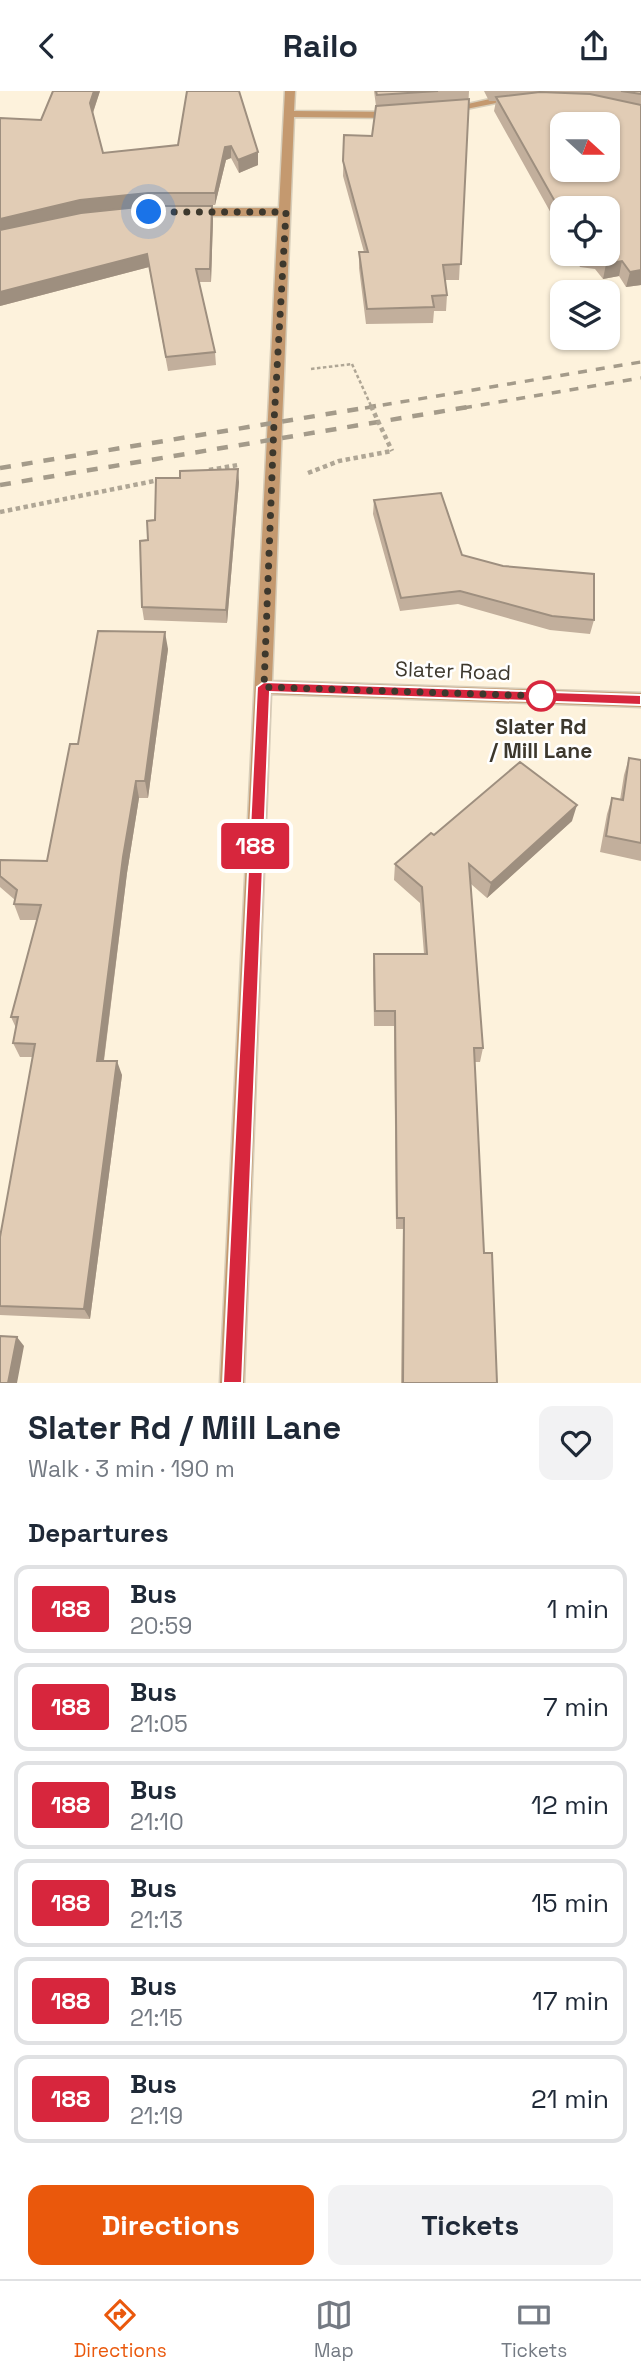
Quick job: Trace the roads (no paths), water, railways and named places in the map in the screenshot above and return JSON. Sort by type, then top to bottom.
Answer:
[{"type":"street","points":[[232,1383],[290,91]]},
{"type":"street","points":[[434,112],[521,95]]},
{"type":"street","points":[[289,114],[410,114]]},
{"type":"street","points":[[176,212],[286,212]]},
{"type":"street","name":"Slater Road","points":[[264,687],[641,700]]},
{"type":"railway","points":[[365,408],[641,362]]},
{"type":"railway","points":[[463,408],[641,378]]},
{"type":"railway","points":[[0,468],[376,406]]},
{"type":"railway","points":[[0,485],[474,406]]},
{"type":"place","name":"Slater Rd / Mill Lane","points":[[541,696]]}]
